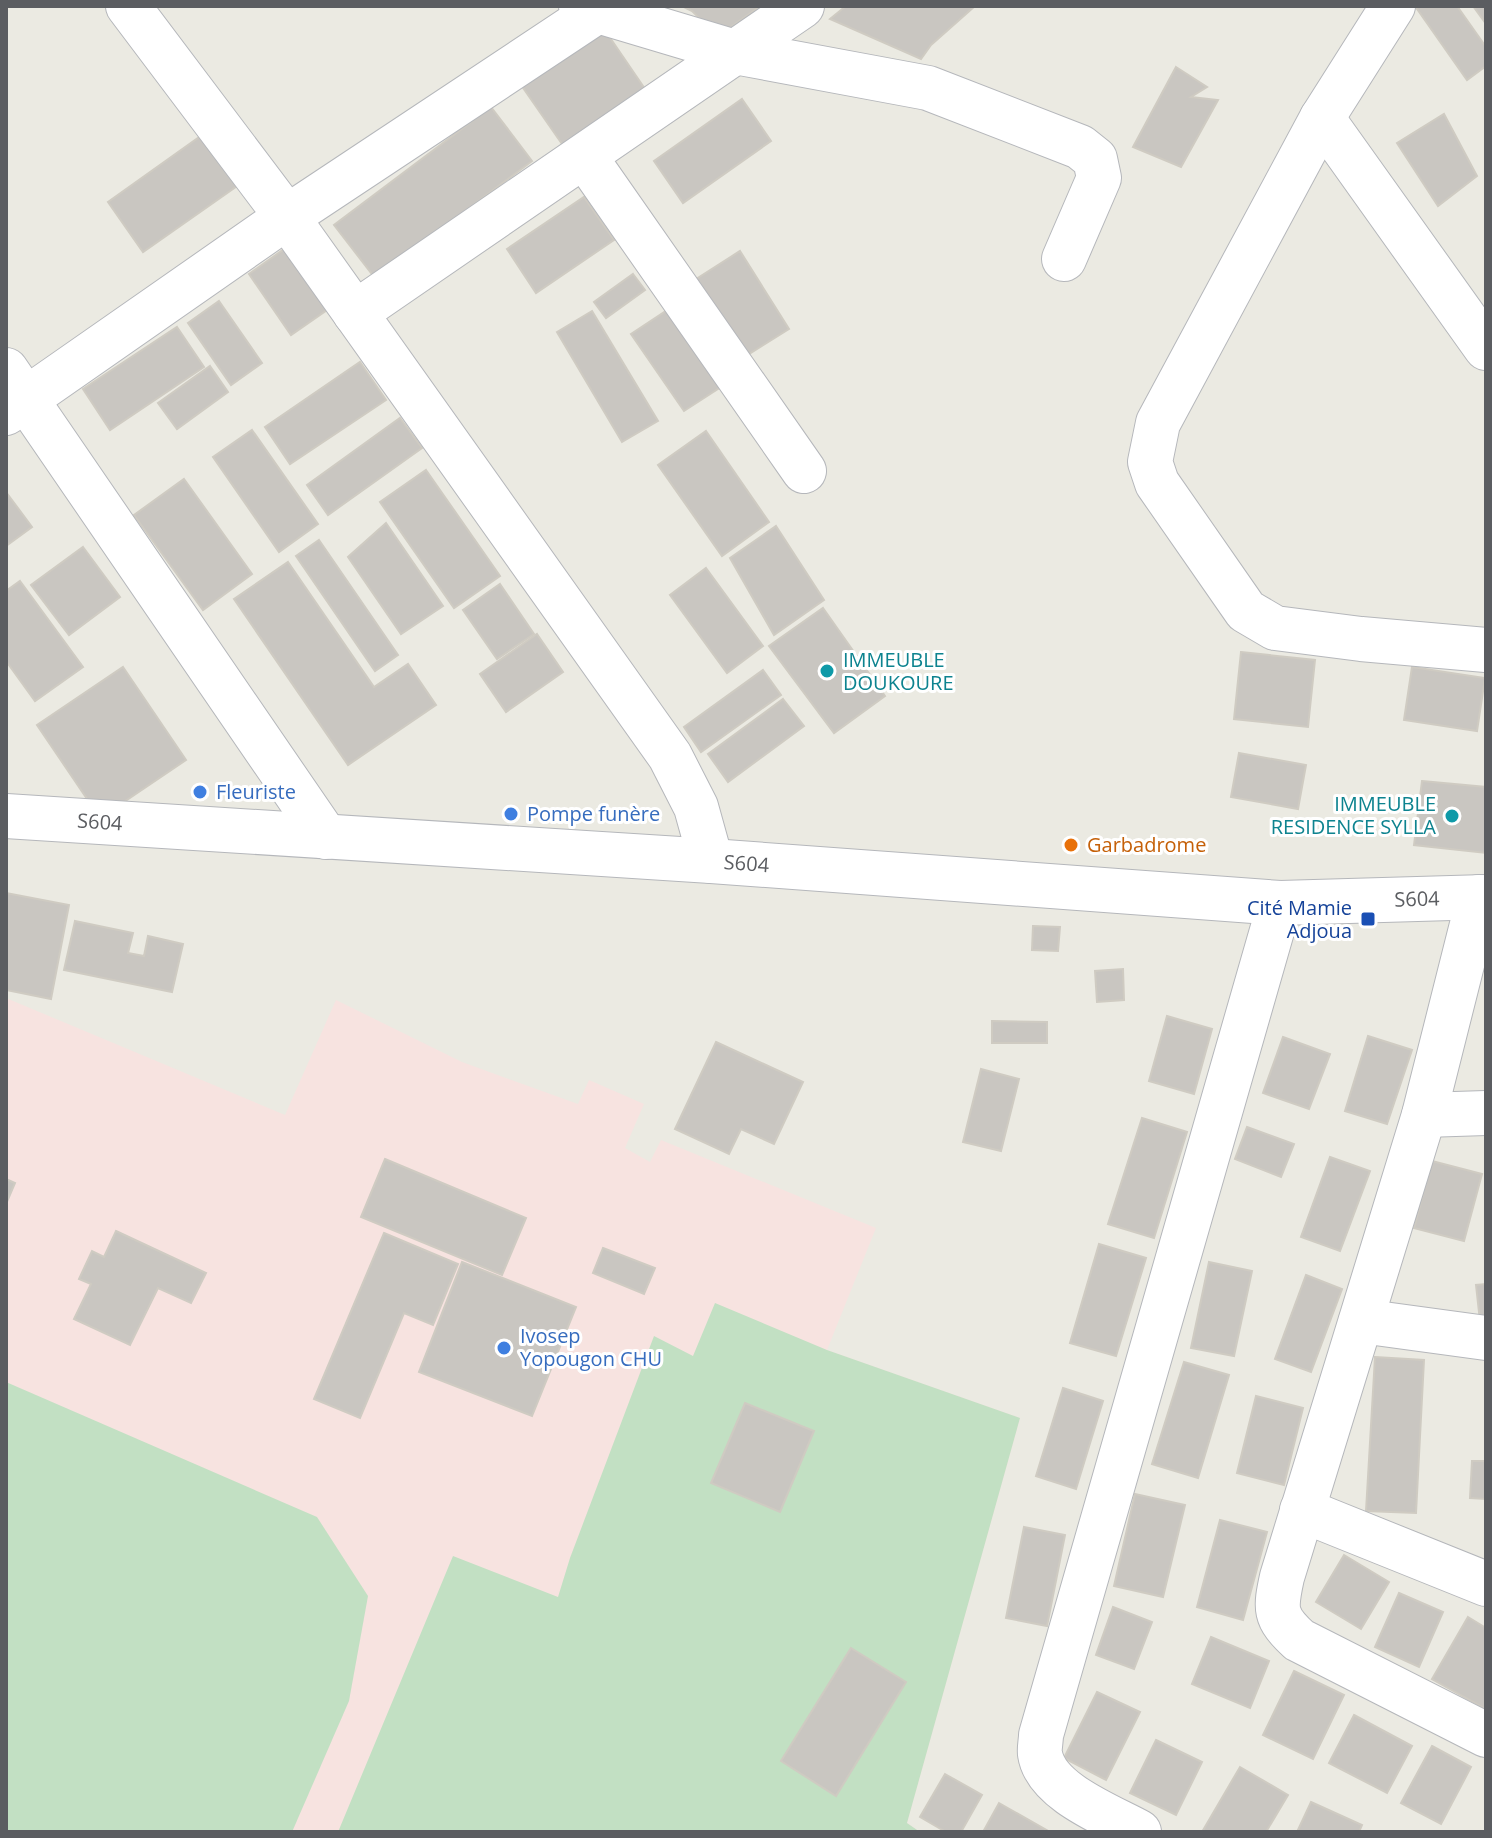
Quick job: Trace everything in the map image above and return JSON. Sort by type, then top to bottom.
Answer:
[{"type":"street","points":[[128,6],[287,217],[670,756],[696,807],[711,861]]},
{"type":"street","points":[[355,313],[802,6]]},
{"type":"street","points":[[1393,6],[1322,118],[1158,423],[1150,462],[1157,483],[1246,611],[1275,628],[1486,650]]},
{"type":"street","points":[[326,837],[13,393],[287,217],[595,8],[735,52],[928,88],[1080,147],[1095,159],[1099,178],[1064,259]]},
{"type":"street","points":[[1322,118],[1486,348]]},
{"type":"street","points":[[585,157],[804,471]]},
{"type":"street","name":"S604","points":[[6,816],[711,861],[1280,903],[1482,897]]},
{"type":"street","points":[[1482,897],[1424,1115],[1302,1510],[1276,1612],[1286,1628],[1299,1640],[1486,1735]]},
{"type":"street","points":[[1139,1832],[1058,1787],[1040,1755],[1041,1735],[1280,903]]},
{"type":"street","points":[[1424,1115],[1486,1113]]},
{"type":"street","points":[[1361,1321],[1486,1338]]},
{"type":"street","points":[[1302,1510],[1486,1584]]},
{"type":"shaded area","points":[[6,998],[285,1115],[336,1000],[462,1062],[578,1104],[589,1080],[644,1104],[625,1148],[650,1162],[661,1140],[876,1228],[827,1350],[1020,1418],[907,1823],[920,1832],[6,1832]]},
{"type":"green space","points":[[715,1303],[827,1350],[1020,1418],[907,1823],[920,1832],[338,1832],[453,1556],[558,1597],[654,1336],[693,1356]]},
{"type":"green space","points":[[6,1382],[317,1517],[368,1596],[349,1701],[292,1832],[6,1832]]},
{"type":"building","points":[[682,6],[759,7],[718,36],[692,11]]},
{"type":"building","points":[[846,6],[975,6],[931,45],[921,59],[830,19]]},
{"type":"building","points":[[1415,6],[1457,6],[1486,47],[1486,66],[1467,80]]},
{"type":"building","points":[[1473,6],[1486,6],[1486,24]]},
{"type":"building","points":[[602,26],[645,89],[562,144],[519,82]]},
{"type":"building","points":[[1176,67],[1207,87],[1191,97],[1218,100],[1181,167],[1133,147]]},
{"type":"building","points":[[742,99],[771,141],[683,203],[654,161]]},
{"type":"building","points":[[491,107],[532,161],[375,278],[334,225]]},
{"type":"building","points":[[1444,114],[1477,176],[1438,206],[1397,143]]},
{"type":"building","points":[[205,133],[240,184],[143,252],[108,202]]},
{"type":"building","points":[[584,197],[614,240],[536,293],[507,249]]},
{"type":"building","points":[[287,247],[330,308],[291,335],[249,274]]},
{"type":"building","points":[[740,251],[789,329],[741,359],[693,281]]},
{"type":"building","points":[[633,274],[645,290],[606,318],[594,302]]},
{"type":"building","points":[[219,301],[262,363],[231,385],[188,323]]},
{"type":"building","points":[[669,309],[721,387],[684,411],[631,334]]},
{"type":"building","points":[[592,311],[658,421],[622,442],[557,332]]},
{"type":"building","points":[[177,327],[204,367],[110,430],[83,389]]},
{"type":"building","points":[[360,362],[386,400],[290,464],[265,427]]},
{"type":"building","points":[[210,366],[228,392],[177,429],[158,403]]},
{"type":"building","points":[[400,418],[422,448],[328,515],[307,485]]},
{"type":"building","points":[[252,430],[318,524],[279,552],[213,457]]},
{"type":"building","points":[[706,431],[769,522],[722,556],[658,465]]},
{"type":"building","points":[[426,470],[500,576],[454,608],[380,502]]},
{"type":"building","points":[[184,479],[252,574],[203,610],[134,515]]},
{"type":"building","points":[[6,492],[32,527],[6,546]]},
{"type":"building","points":[[386,523],[443,606],[401,634],[348,557]]},
{"type":"building","points":[[776,526],[824,600],[774,635],[730,558]]},
{"type":"building","points":[[319,540],[398,655],[375,671],[296,556]]},
{"type":"building","points":[[83,547],[120,597],[69,635],[31,585]]},
{"type":"building","points":[[288,562],[374,687],[408,664],[436,705],[348,765],[234,599]]},
{"type":"building","points":[[706,568],[763,646],[727,673],[670,595]]},
{"type":"building","points":[[20,581],[83,667],[35,701],[6,661],[6,591]]},
{"type":"building","points":[[500,584],[534,634],[497,659],[463,610]]},
{"type":"building","name":"IMMEUBLE DOUKOURE","points":[[823,608],[885,696],[834,733],[769,646]]},
{"type":"building","points":[[537,634],[563,672],[506,712],[480,674]]},
{"type":"building","points":[[1241,652],[1315,660],[1308,727],[1234,719]]},
{"type":"building","points":[[123,667],[186,760],[100,818],[37,725]]},
{"type":"building","points":[[1412,667],[1485,678],[1477,731],[1404,720]]},
{"type":"building","points":[[763,670],[781,695],[701,752],[684,727]]},
{"type":"building","points":[[783,699],[804,726],[728,782],[708,754]]},
{"type":"building","points":[[1239,753],[1306,765],[1298,809],[1231,797]]},
{"type":"building","name":"IMMEUBLE RESIDENCE SYLLA","points":[[1422,781],[1486,787],[1486,853],[1414,845]]},
{"type":"building","points":[[6,893],[69,905],[51,999],[6,990]]},
{"type":"building","points":[[75,921],[133,933],[128,953],[144,956],[148,936],[183,944],[172,992],[64,970]]},
{"type":"building","points":[[1033,926],[1060,927],[1058,951],[1032,950]]},
{"type":"building","points":[[1123,969],[1124,1000],[1097,1002],[1095,971]]},
{"type":"building","points":[[1167,1016],[1212,1029],[1194,1094],[1149,1081]]},
{"type":"building","points":[[992,1021],[1047,1022],[1047,1043],[992,1043]]},
{"type":"building","points":[[1368,1036],[1412,1050],[1387,1124],[1345,1111]]},
{"type":"building","points":[[1283,1037],[1330,1054],[1309,1109],[1263,1093]]},
{"type":"building","points":[[716,1042],[803,1082],[774,1144],[741,1129],[729,1154],[675,1129]]},
{"type":"building","points":[[981,1069],[1019,1079],[1001,1151],[963,1142]]},
{"type":"building","points":[[1142,1118],[1187,1132],[1154,1238],[1108,1224]]},
{"type":"building","points":[[1247,1127],[1294,1144],[1281,1177],[1235,1159]]},
{"type":"building","points":[[1330,1157],[1370,1171],[1340,1251],[1301,1237]]},
{"type":"building","points":[[385,1159],[526,1218],[502,1275],[361,1217]]},
{"type":"building","points":[[1432,1161],[1482,1174],[1464,1241],[1414,1228]]},
{"type":"building","points":[[6,1179],[15,1183],[6,1204]]},
{"type":"building","points":[[116,1231],[206,1273],[191,1303],[158,1288],[130,1345],[74,1319],[91,1284],[79,1279],[92,1251],[104,1257]]},
{"type":"building","points":[[384,1233],[458,1264],[433,1325],[404,1313],[360,1418],[314,1399]]},
{"type":"building","points":[[1099,1244],[1146,1258],[1116,1356],[1070,1343]]},
{"type":"building","points":[[603,1248],[655,1268],[644,1294],[593,1273]]},
{"type":"building","points":[[462,1262],[576,1307],[532,1416],[419,1372]]},
{"type":"building","points":[[1209,1262],[1252,1271],[1234,1356],[1191,1348]]},
{"type":"building","points":[[1306,1275],[1342,1289],[1311,1372],[1275,1359]]},
{"type":"building","points":[[1486,1284],[1486,1320],[1480,1321],[1476,1285]]},
{"type":"building","points":[[1375,1357],[1424,1360],[1416,1513],[1366,1511]]},
{"type":"building","points":[[1184,1362],[1229,1375],[1198,1478],[1152,1464]]},
{"type":"building","points":[[1063,1388],[1103,1401],[1076,1489],[1036,1476]]},
{"type":"building","points":[[1256,1396],[1303,1408],[1284,1485],[1237,1473]]},
{"type":"building","points":[[745,1403],[814,1431],[780,1512],[711,1483]]},
{"type":"building","points":[[1472,1461],[1486,1461],[1486,1499],[1470,1498]]},
{"type":"building","points":[[1135,1494],[1185,1505],[1163,1597],[1114,1586]]},
{"type":"building","points":[[1220,1520],[1267,1532],[1243,1620],[1197,1607]]},
{"type":"building","points":[[1024,1527],[1065,1535],[1047,1626],[1006,1618]]},
{"type":"building","points":[[1344,1555],[1389,1582],[1361,1629],[1316,1602]]},
{"type":"building","points":[[1399,1593],[1443,1612],[1419,1667],[1375,1647]]},
{"type":"building","points":[[1113,1607],[1152,1622],[1134,1669],[1096,1655]]},
{"type":"building","points":[[1468,1617],[1486,1628],[1486,1709],[1432,1679]]},
{"type":"building","points":[[1211,1637],[1269,1661],[1250,1708],[1192,1684]]},
{"type":"building","points":[[851,1648],[906,1682],[836,1796],[781,1761]]},
{"type":"building","points":[[1294,1671],[1344,1695],[1313,1759],[1263,1735]]},
{"type":"building","points":[[1097,1692],[1140,1712],[1106,1780],[1064,1758]]},
{"type":"building","points":[[1354,1715],[1412,1746],[1387,1793],[1329,1763]]},
{"type":"building","points":[[1156,1740],[1202,1762],[1176,1815],[1130,1793]]},
{"type":"building","points":[[1432,1746],[1471,1767],[1441,1824],[1401,1803]]},
{"type":"building","points":[[1240,1767],[1288,1795],[1266,1832],[1202,1832]]},
{"type":"building","points":[[945,1774],[982,1795],[961,1832],[946,1832],[920,1817]]},
{"type":"building","points":[[1311,1802],[1362,1825],[1359,1832],[1297,1832]]},
{"type":"building","points":[[999,1803],[1050,1832],[983,1832]]},
{"type":"place","name":"IMMEUBLE DOUKOURE","points":[[827,671]]},
{"type":"place","name":"Fleuriste","points":[[200,792]]},
{"type":"place","name":"Pompe funère","points":[[511,814]]},
{"type":"place","name":"IMMEUBLE RESIDENCE SYLLA","points":[[1452,816]]},
{"type":"place","name":"Garbadrome","points":[[1071,845]]},
{"type":"place","name":"Cité Mamie Adjoua","points":[[1368,919]]},
{"type":"place","name":"Ivosep Yopougon CHU","points":[[504,1348]]}]
